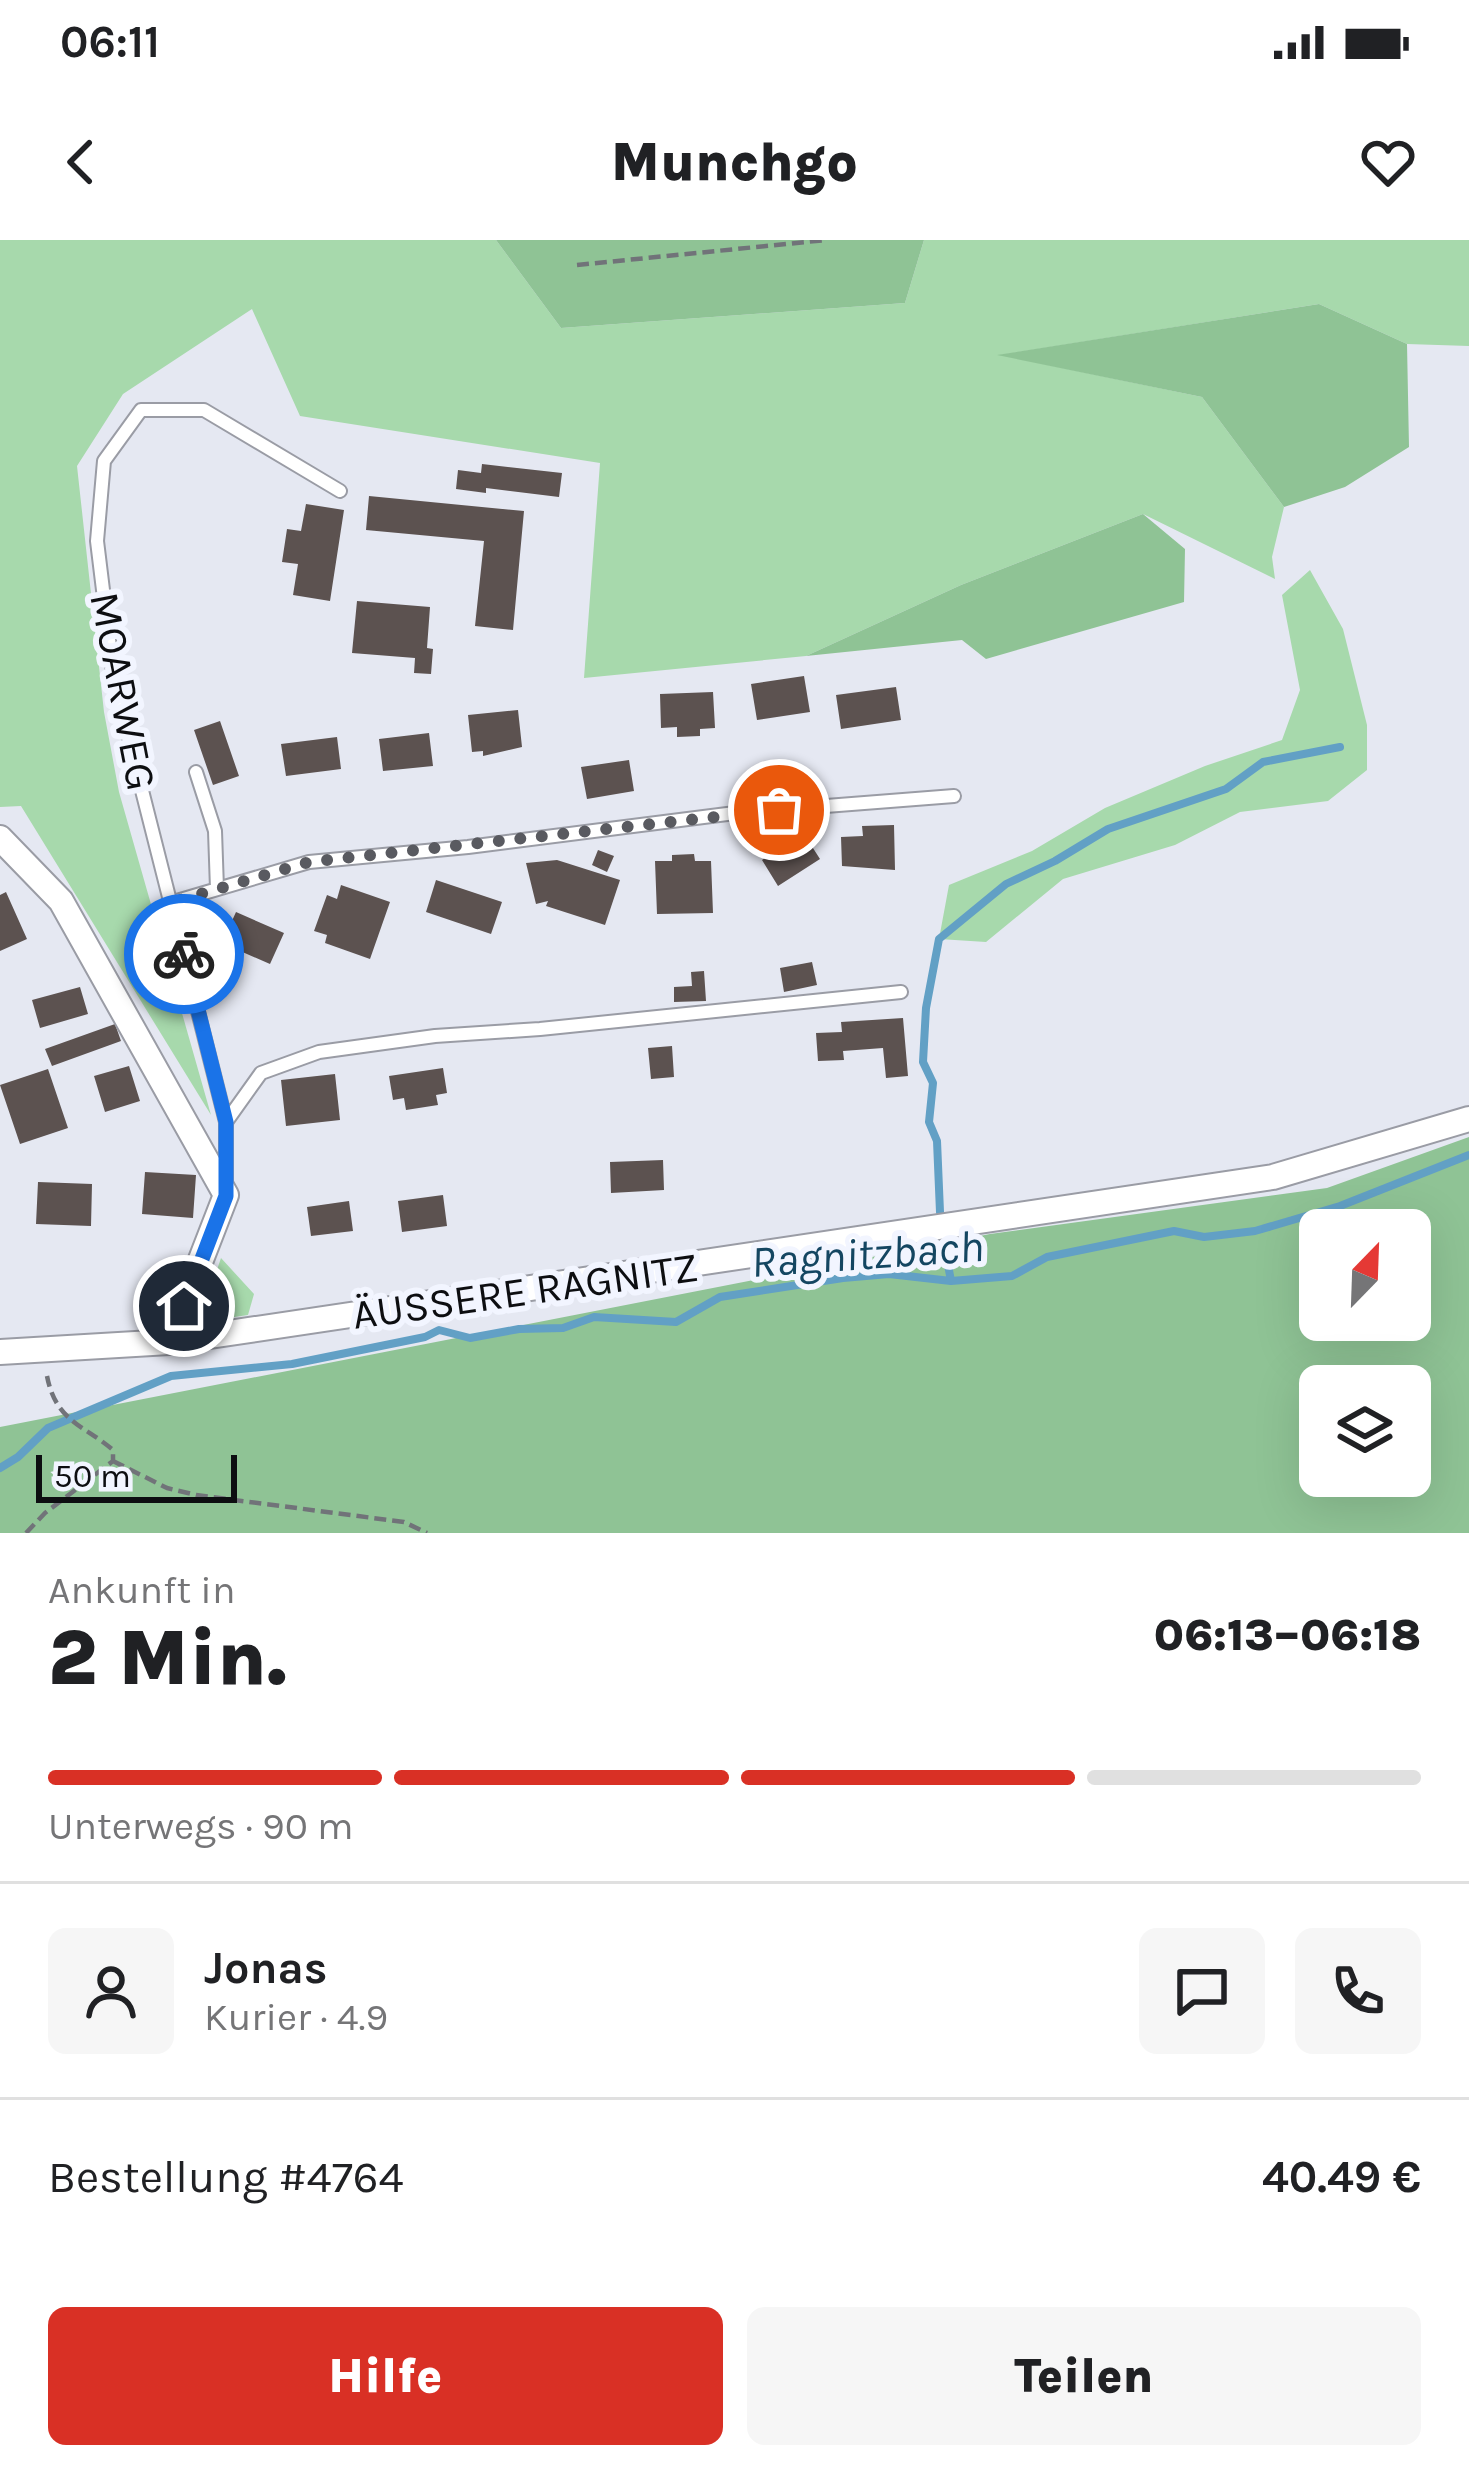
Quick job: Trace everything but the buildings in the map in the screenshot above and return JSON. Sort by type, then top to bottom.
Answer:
[{"type":"street","points":[[0,838],[61,901],[226,1196],[170,1342]]},
{"type":"street","name":"ÄUSSERE RAGNITZ","points":[[0,1352],[170,1342],[1273,1177],[1469,1119]]},
{"type":"lane","name":"MOARWEG","points":[[226,1196],[226,1122],[114,680],[97,541],[104,461],[141,410],[205,410],[340,491]]},
{"type":"lane","points":[[196,772],[215,832],[218,889]]},
{"type":"lane","points":[[170,903],[309,862],[735,813],[953,796]]},
{"type":"lane","points":[[226,1122],[261,1073],[320,1052],[435,1036],[901,992]]},
{"type":"path","points":[[577,265],[826,240]]},
{"type":"path","points":[[41,1350],[50,1391],[75,1424],[113,1450],[113,1461]]},
{"type":"path","points":[[26,1533],[113,1461]]},
{"type":"path","points":[[113,1461],[167,1488],[196,1495],[404,1522],[427,1533]]},
{"type":"green space","points":[[0,240],[496,240],[561,328],[905,303],[924,240],[1469,240],[1469,346],[1407,344],[1319,304],[1001,355],[1202,397],[1284,507],[1272,557],[1275,579],[1143,514],[961,585],[806,656],[584,678],[600,463],[300,416],[252,309],[123,394],[77,466],[104,712],[119,792],[211,1115],[21,806],[0,807]]},
{"type":"green space","points":[[496,240],[924,240],[905,303],[561,328]]},
{"type":"green space","points":[[1319,304],[1407,344],[1409,447],[1345,487],[1284,507],[1202,397],[997,355]]},
{"type":"green space","points":[[1143,514],[1185,549],[1184,602],[986,659],[962,640],[806,656],[961,585]]},
{"type":"green space","points":[[1310,570],[1343,629],[1367,725],[1367,770],[1328,801],[1240,812],[1175,845],[1063,879],[986,942],[939,939],[949,885],[1032,851],[1105,808],[1282,740],[1300,690],[1282,595]]},
{"type":"green space","points":[[1469,1137],[1469,1533],[0,1533],[0,1427],[990,1234],[1327,1188]]},
{"type":"green space","points":[[221,1258],[254,1294],[248,1315],[207,1321],[202,1314]]},
{"type":"waterway","points":[[940,1212],[937,1141],[929,1122],[933,1083],[923,1062],[926,1008],[939,939],[1006,884],[1108,829],[1226,789],[1263,762],[1340,747]]},
{"type":"waterway","name":"Ragnitzbach","points":[[0,1468],[48,1428],[171,1376],[292,1364],[425,1337],[439,1330],[470,1338],[519,1329],[563,1328],[594,1317],[676,1322],[720,1297],[843,1278],[889,1274],[951,1281],[1012,1276],[1047,1257],[1174,1231],[1204,1237],[1255,1231],[1340,1206],[1469,1155]]},
{"type":"waterway","points":[[944,1243],[951,1281]]},
{"type":"way so far","points":[[184,954],[170,903],[309,862],[779,810]]},
{"type":"route","points":[[184,954],[226,1122],[226,1196],[184,1306]]}]
